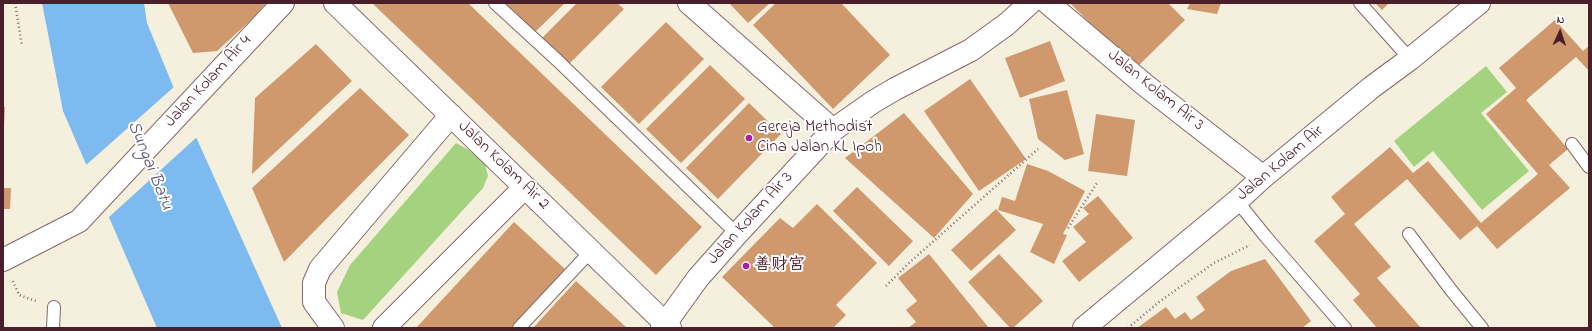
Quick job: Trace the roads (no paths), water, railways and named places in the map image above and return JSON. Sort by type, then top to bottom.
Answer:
[{"type":"street","name":"Jalan Kolam Air 4","points":[[3,260],[79,221],[283,3]]},
{"type":"street","name":"Jalan Kolam Air 2","points":[[335,3],[591,251],[666,326]]},
{"type":"street","points":[[689,3],[833,130]]},
{"type":"street","name":"Jalan Kolam Air 3","points":[[666,326],[698,278],[736,234],[833,130],[895,88],[971,50],[1007,24],[1030,3]]},
{"type":"street","name":"Jalan Kolam Air 3","points":[[1048,3],[1145,85],[1263,176]]},
{"type":"street","name":"Jalan Kolam Air","points":[[1084,328],[1237,201],[1263,176],[1372,87],[1410,59],[1479,3]]},
{"type":"street","points":[[333,328],[314,302],[314,283],[320,269],[451,115]]},
{"type":"street","points":[[384,328],[525,187]]},
{"type":"lane","points":[[495,3],[557,60],[736,234]]},
{"type":"lane","points":[[1360,3],[1410,59]]},
{"type":"lane","points":[[1572,144],[1589,167]]},
{"type":"lane","points":[[1237,201],[1266,237],[1345,328]]},
{"type":"lane","points":[[1409,234],[1482,328]]},
{"type":"lane","points":[[519,328],[591,251]]},
{"type":"lane","points":[[53,328],[54,307]]},
{"type":"water","name":"Sungai Batu","points":[[42,3],[144,3],[147,23],[173,86],[282,328],[157,328],[63,111]]},
{"type":"place","name":"Gereja Methodist Cina Jalan KL Ipoh","points":[[749,138]]},
{"type":"place","name":"善财宫","points":[[746,266]]}]
